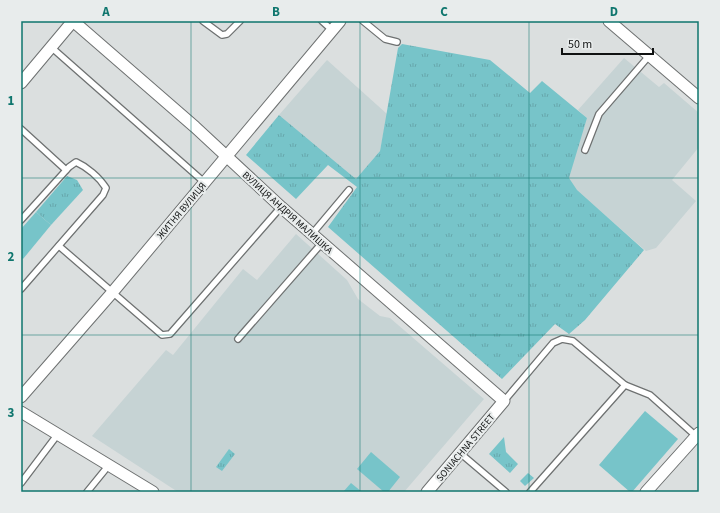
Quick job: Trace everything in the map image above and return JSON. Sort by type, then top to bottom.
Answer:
[{"type":"street","points":[[21,83],[73,21]]},
{"type":"street","name":"ВУЛИЦЯ АНДРІЯ МАЛИШКА","points":[[73,21],[226,156],[281,207],[504,401]]},
{"type":"street","name":"ЖИТНЯ ВУЛИЦЯ","points":[[21,396],[113,292],[340,21]]},
{"type":"street","points":[[608,21],[699,98]]},
{"type":"street","name":"SONIACHNA STREET","points":[[427,492],[504,401]]},
{"type":"street","points":[[21,412],[153,492]]},
{"type":"street","points":[[646,492],[698,434]]},
{"type":"lane","points":[[203,21],[222,35],[227,34],[240,21]]},
{"type":"lane","points":[[322,21],[332,30]]},
{"type":"lane","points":[[363,21],[385,38],[397,42]]},
{"type":"lane","points":[[51,47],[204,182]]},
{"type":"lane","points":[[585,150],[599,114],[649,56]]},
{"type":"lane","points":[[21,129],[66,170]]},
{"type":"lane","points":[[21,220],[66,170],[76,162],[84,165],[102,182],[106,188],[103,195],[21,289]]},
{"type":"lane","points":[[312,234],[349,190]]},
{"type":"lane","points":[[59,246],[162,335],[166,336],[170,334],[281,207]]},
{"type":"lane","points":[[238,339],[322,243]]},
{"type":"lane","points":[[504,401],[553,343],[562,339],[574,341],[625,384],[650,395],[698,434]]},
{"type":"lane","points":[[530,492],[625,384]]},
{"type":"lane","points":[[21,483],[58,434]]},
{"type":"lane","points":[[460,453],[506,492]]},
{"type":"lane","points":[[87,492],[109,465]]},
{"type":"shaded area","points":[[624,58],[659,87],[664,83],[699,113],[699,147],[672,180],[696,201],[656,248],[646,251],[591,203],[384,170],[587,118],[578,110]]},
{"type":"shaded area","points":[[327,60],[387,114],[380,151],[356,179],[279,115]]},
{"type":"shaded area","points":[[296,234],[347,280],[358,299],[380,316],[390,318],[484,399],[404,492],[178,492],[92,436],[166,350],[173,355],[243,269],[257,280]]},
{"type":"green space","points":[[402,44],[490,60],[530,93],[542,81],[587,118],[569,178],[577,190],[644,250],[585,320],[569,334],[555,324],[502,379],[328,227],[357,187],[328,165],[296,199],[246,155],[279,115],[356,179],[380,151],[398,48]]},
{"type":"green space","points":[[67,176],[77,180],[83,190],[51,225],[36,212]]},
{"type":"green space","points":[[36,212],[51,225],[23,259],[21,257],[21,229]]},
{"type":"green space","points":[[645,411],[678,439],[632,492],[630,492],[599,465]]},
{"type":"green space","points":[[504,437],[506,452],[518,464],[510,473],[489,454]]},
{"type":"green space","points":[[229,449],[235,454],[222,471],[216,467]]},
{"type":"green space","points":[[371,452],[400,477],[388,492],[384,492],[357,469]]},
{"type":"green space","points":[[528,473],[534,478],[525,486],[520,481]]},
{"type":"green space","points":[[351,483],[362,492],[343,492]]}]
